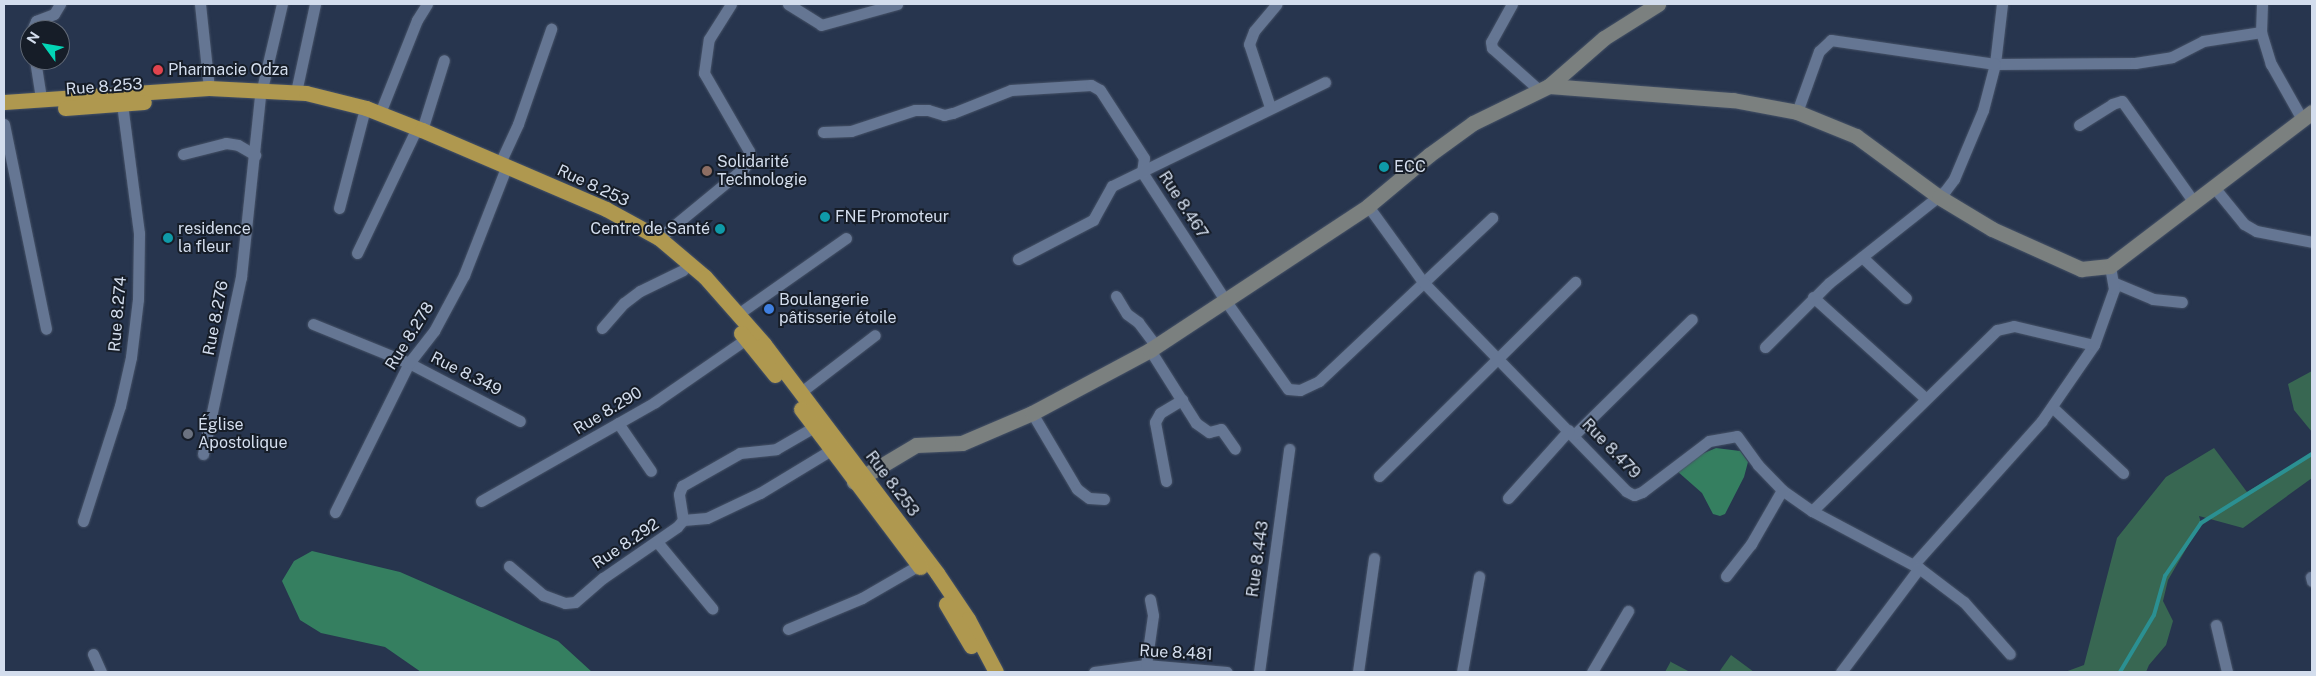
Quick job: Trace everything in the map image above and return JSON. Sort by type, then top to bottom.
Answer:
[{"type":"highway","name":"Rue 8.253","points":[[4,102],[209,88],[261,93],[313,103],[418,132]]},
{"type":"highway","name":"Rue 8.253","points":[[4,111],[296,92],[380,113],[418,132],[502,168],[606,209],[659,238],[705,277],[738,314],[801,392],[951,611],[985,672]]},
{"type":"highway","name":"Rue 8.253","points":[[502,168],[620,227],[684,270],[746,339],[831,450],[859,478],[968,619],[996,672]]},
{"type":"street","points":[[39,20],[54,14],[60,4]]},
{"type":"street","points":[[200,4],[209,88]]},
{"type":"street","name":"Rue 8.276","points":[[203,454],[241,277],[261,93],[282,4]]},
{"type":"street","points":[[296,92],[315,4]]},
{"type":"street","points":[[380,113],[417,20],[427,4]]},
{"type":"street","points":[[659,238],[744,168],[750,159],[749,151],[704,73],[709,39],[731,4]]},
{"type":"street","points":[[788,4],[821,25],[897,4]]},
{"type":"street","points":[[1270,107],[1249,44],[1254,31],[1277,4]]},
{"type":"street","points":[[1512,4],[1491,42],[1492,48],[1543,88],[1733,100],[1797,112],[1856,136],[1939,197],[1992,229],[2081,268],[2110,266],[2307,115],[2270,64],[2261,32],[2262,4]]},
{"type":"street","points":[[859,478],[916,445],[962,443],[1032,413],[1153,348],[1368,206],[1429,154],[1473,123],[1543,88],[1604,38],[1658,4]]},
{"type":"street","points":[[1765,347],[1813,297],[1939,197],[1954,179],[1983,110],[1995,64],[2002,4]]},
{"type":"street","name":"Rue 8.278","points":[[335,512],[409,363],[434,331],[464,275],[550,29]]},
{"type":"street","points":[[1797,112],[1820,51],[1831,40],[1995,64],[2135,62],[2172,57],[2203,41],[2261,32]]},
{"type":"street","points":[[357,253],[418,132],[444,60]]},
{"type":"street","points":[[36,70],[41,100]]},
{"type":"street","points":[[1018,259],[1093,220],[1112,186],[1270,107],[1325,82]]},
{"type":"street","name":"Rue 8.467","points":[[823,132],[852,131],[915,110],[953,113],[1011,90],[1091,85],[1100,90],[1144,158],[1142,172],[1225,300],[1288,389],[1310,388],[1319,382],[1424,282]]},
{"type":"street","points":[[2080,125],[2112,104],[2122,101],[2193,201]]},
{"type":"street","name":"Rue 8.274","points":[[83,521],[120,406],[131,357],[138,298],[139,233],[122,104]]},
{"type":"street","points":[[339,208],[363,116]]},
{"type":"street","points":[[4,124],[46,329]]},
{"type":"street","points":[[183,154],[226,143],[238,145],[255,155]]},
{"type":"street","points":[[2213,186],[2244,224],[2256,231],[2312,242]]},
{"type":"street","name":"Rue 8.479","points":[[1368,206],[1424,282],[1626,491],[1634,495],[1642,492],[1709,441],[1732,436],[1741,440],[1758,465],[1782,490],[1812,511],[1916,566],[1964,602],[2010,654]]},
{"type":"street","points":[[1424,282],[1492,218]]},
{"type":"street","points":[[738,314],[846,238]]},
{"type":"street","points":[[1862,257],[1906,298]]},
{"type":"street","points":[[1841,672],[1916,566],[2052,407],[2094,346],[2115,283],[2110,266]]},
{"type":"street","points":[[602,328],[624,303],[640,291],[684,270]]},
{"type":"street","points":[[1379,476],[1575,282]]},
{"type":"street","points":[[2115,283],[2152,298],[2182,302]]},
{"type":"street","points":[[1116,296],[1153,348],[1182,400],[1203,430],[1221,429],[1235,449]]},
{"type":"street","points":[[1813,297],[1925,398]]},
{"type":"street","points":[[1508,498],[1572,433],[1692,319]]},
{"type":"street","name":"Rue 8.349","points":[[313,324],[409,363],[520,421]]},
{"type":"street","points":[[1812,511],[1925,398],[2005,326],[2094,346]]},
{"type":"street","points":[[801,392],[875,335]]},
{"type":"street","name":"Rue 8.290","points":[[481,500],[618,423],[746,339]]},
{"type":"street","points":[[1166,481],[1155,422],[1160,413],[1182,400]]},
{"type":"street","points":[[2052,407],[2123,473]]},
{"type":"street","points":[[1032,413],[1077,489],[1089,498],[1104,499]]},
{"type":"street","points":[[618,423],[651,471]]},
{"type":"street","name":"Rue 8.292","points":[[509,566],[543,595],[565,603],[575,602],[602,578],[658,543],[683,520],[679,494],[682,486],[740,453],[776,448],[814,427]]},
{"type":"street","name":"Rue 8.443","points":[[1259,672],[1289,449]]},
{"type":"street","points":[[683,520],[707,518],[716,514],[760,493],[831,450]]},
{"type":"street","points":[[1726,576],[1750,544],[1782,490]]},
{"type":"street","points":[[658,543],[712,608]]},
{"type":"street","points":[[1358,672],[1374,558]]},
{"type":"street","points":[[788,629],[862,598],[919,565]]},
{"type":"street","points":[[1462,672],[1479,576]]},
{"type":"street","points":[[1146,664],[1153,615],[1150,599]]},
{"type":"street","points":[[1592,672],[1628,611]]},
{"type":"street","points":[[2216,625],[2227,672]]},
{"type":"street","points":[[93,654],[101,672]]},
{"type":"street","name":"Rue 8.481","points":[[1094,672],[1146,664],[1227,672]]},
{"type":"green space","points":[[2312,371],[2312,432],[2294,410],[2288,384]]},
{"type":"green space","points":[[1716,448],[1740,451],[1748,462],[1744,477],[1725,514],[1720,516],[1713,514],[1702,493],[1677,471],[1690,459]]},
{"type":"green space","points":[[2214,448],[2247,492],[2312,453],[2312,478],[2243,528],[2199,516],[2201,523],[2168,580],[2163,601],[2173,621],[2166,645],[2149,665],[2146,672],[2065,672],[2084,665],[2117,538],[2166,477]]},
{"type":"green space","points":[[312,551],[400,572],[558,641],[592,672],[421,672],[385,647],[321,633],[300,620],[282,581],[294,561]]},
{"type":"green space","points":[[1731,655],[1754,672],[1719,672]]},
{"type":"green space","points":[[1671,662],[1690,672],[1665,672]]},
{"type":"waterway","points":[[2120,672],[2154,615],[2165,576],[2201,523],[2312,454]]},
{"type":"place","name":"Pharmacie Odza","points":[[158,70]]},
{"type":"place","name":"ECC","points":[[1384,167]]},
{"type":"place","name":"Solidarité Technologie","points":[[707,171]]},
{"type":"place","name":"FNE Promoteur","points":[[825,217]]},
{"type":"place","name":"Centre de Santé","points":[[720,229]]},
{"type":"place","name":"residence la fleur","points":[[168,238]]},
{"type":"place","name":"Boulangerie pâtisserie étoile","points":[[769,309]]},
{"type":"place","name":"Église Apostolique","points":[[188,434]]}]
